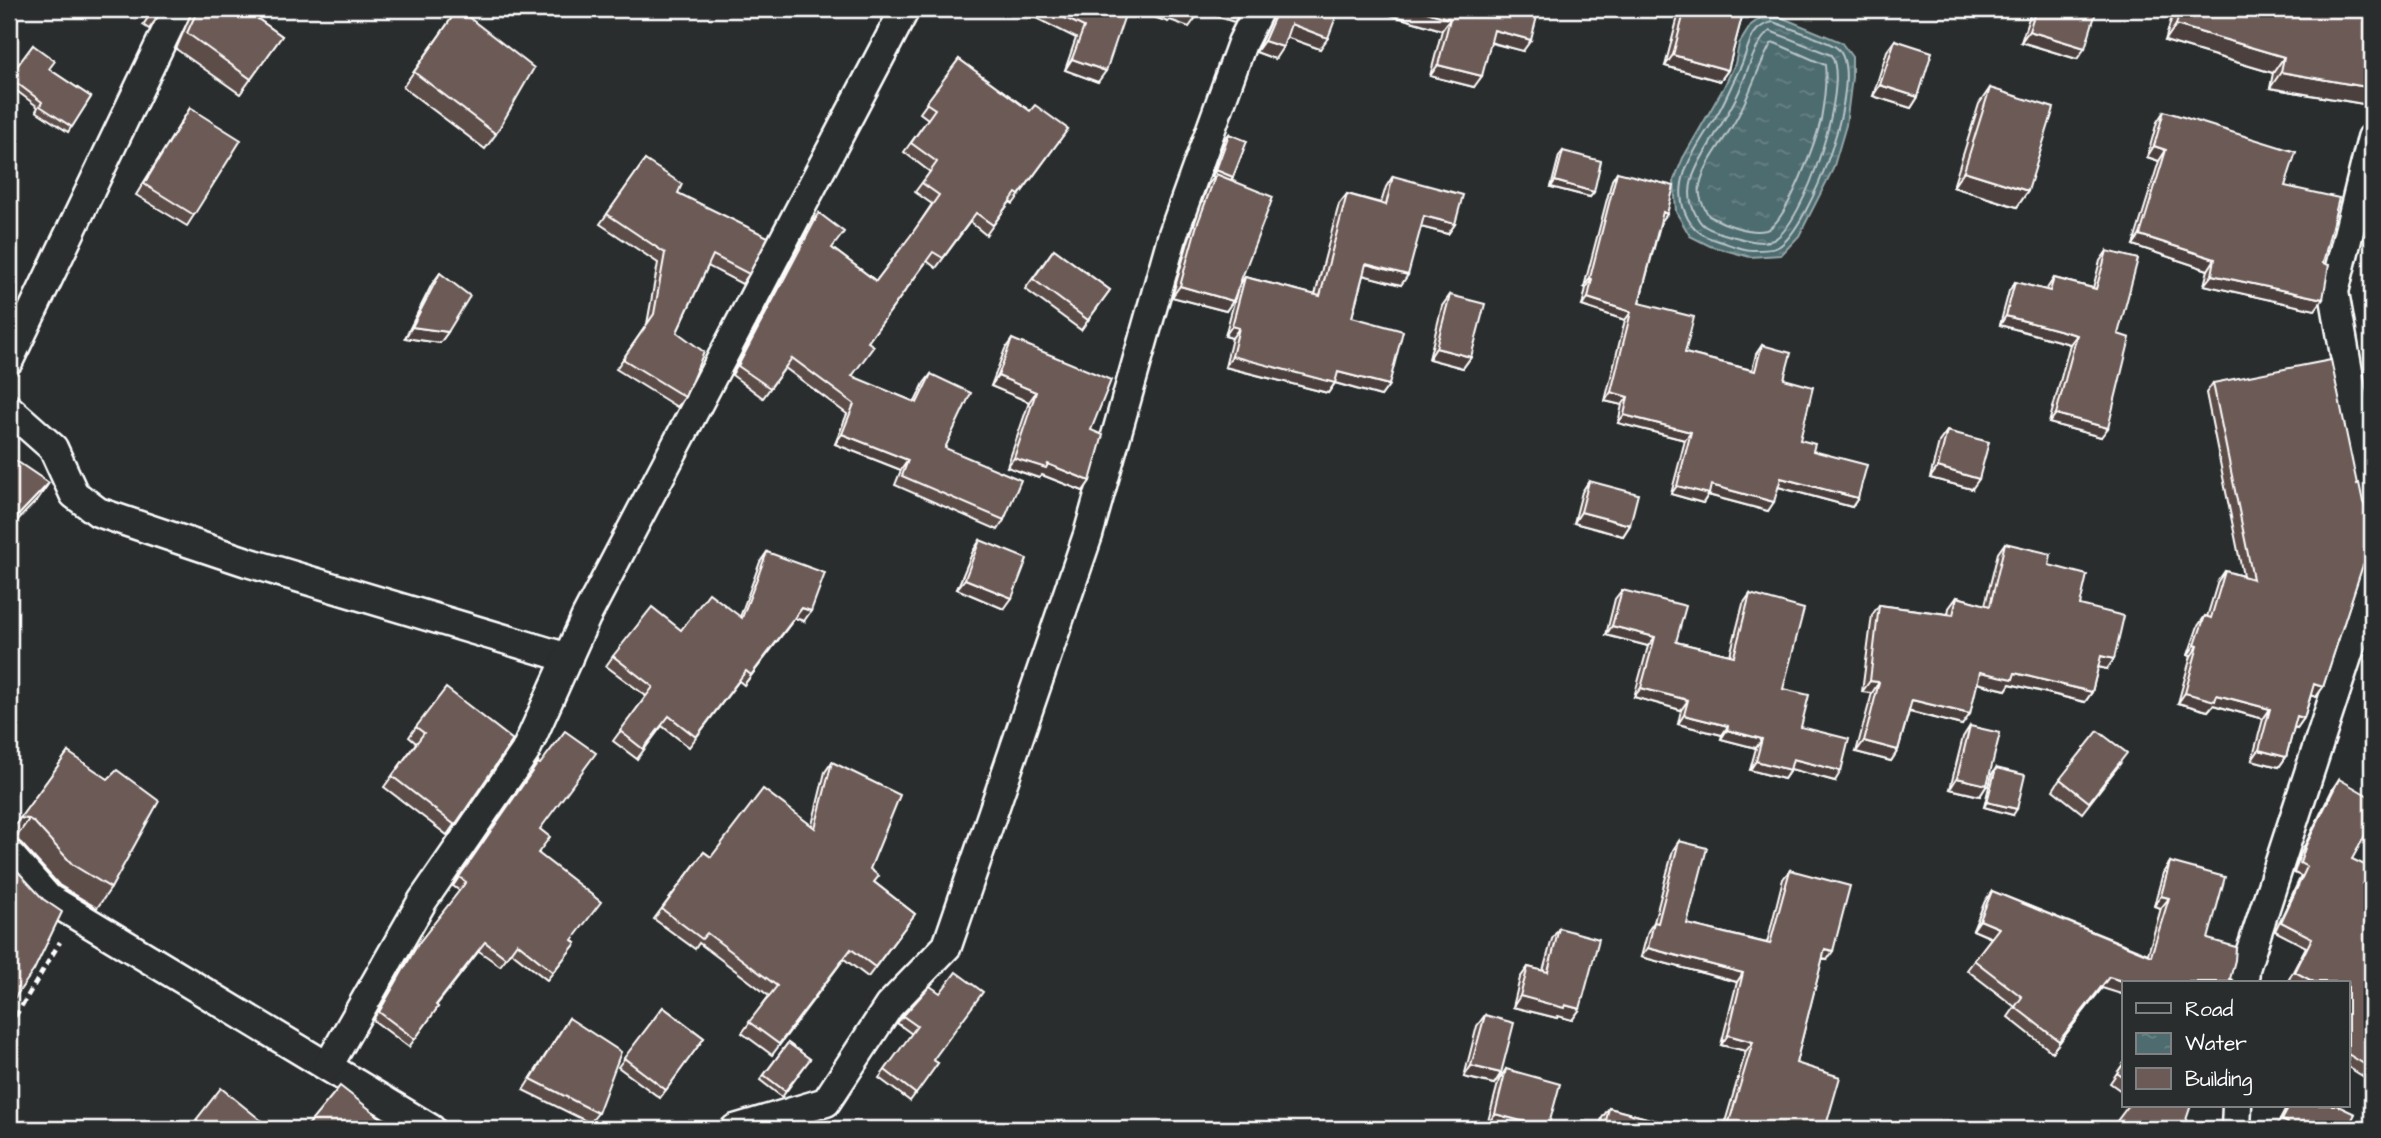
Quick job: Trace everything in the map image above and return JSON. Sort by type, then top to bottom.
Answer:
[{"type":"street","points":[[9,360],[177,9]]},
{"type":"street","points":[[328,1066],[424,900],[526,752],[586,617],[905,9]]},
{"type":"street","points":[[735,1129],[827,1102],[889,1006],[947,946],[1088,535],[1173,234],[1242,43],[1259,9]]},
{"type":"street","points":[[2372,138],[2334,292],[2368,462],[2372,509]]},
{"type":"street","points":[[9,409],[53,448],[74,494],[98,512],[247,562],[568,658]]},
{"type":"street","points":[[2244,981],[2245,969],[2372,580]]},
{"type":"street","points":[[9,854],[48,898],[431,1129]]},
{"type":"street","points":[[2236,1129],[2238,1106]]},
{"type":"path","points":[[9,1027],[76,915]]},
{"type":"water","points":[[1773,14],[1841,42],[1852,57],[1852,77],[1846,125],[1833,169],[1799,236],[1781,255],[1750,257],[1710,246],[1690,236],[1676,212],[1674,180],[1683,158],[1735,64],[1739,44],[1751,25],[1762,17]]},
{"type":"building","points":[[198,9],[244,9],[282,36],[251,79],[187,33]]},
{"type":"building","points":[[458,9],[534,68],[496,134],[414,72]]},
{"type":"building","points":[[1046,9],[1127,9],[1106,71],[1072,59],[1084,27]]},
{"type":"building","points":[[1176,9],[1199,9],[1197,16]]},
{"type":"building","points":[[1278,9],[1339,9],[1328,38],[1291,24],[1283,47],[1264,41]]},
{"type":"building","points":[[1417,9],[1539,9],[1531,40],[1494,30],[1482,76],[1438,65],[1450,19]]},
{"type":"building","points":[[1685,9],[1744,9],[1728,70],[1673,55]]},
{"type":"building","points":[[2036,9],[2097,9],[2085,48],[2029,31]]},
{"type":"building","points":[[2181,9],[2372,9],[2372,88],[2281,72],[2284,57],[2176,25]]},
{"type":"building","points":[[1895,40],[1932,52],[1918,97],[1880,85]]},
{"type":"building","points":[[33,45],[55,61],[49,69],[91,97],[72,127],[40,106],[42,102],[9,77]]},
{"type":"building","points":[[959,59],[1030,111],[1035,105],[1068,129],[993,225],[976,213],[943,258],[933,252],[868,342],[874,346],[852,376],[917,403],[931,374],[971,393],[945,448],[1021,480],[1004,520],[902,476],[908,460],[842,434],[854,404],[792,358],[770,388],[738,366],[819,213],[844,232],[832,248],[876,281],[911,235],[939,195],[922,183],[937,162],[911,143],[935,109],[926,103]]},
{"type":"building","points":[[1990,88],[2054,108],[2028,191],[1964,171]]},
{"type":"building","points":[[190,108],[241,140],[194,215],[144,184]]},
{"type":"building","points":[[2164,111],[2296,152],[2285,186],[2339,198],[2323,263],[2329,265],[2323,299],[2212,275],[2215,259],[2140,235],[2166,150],[2154,146]]},
{"type":"building","points":[[1229,134],[1247,141],[1233,177],[1216,170]]},
{"type":"building","points":[[1563,151],[1601,161],[1594,192],[1555,181]]},
{"type":"building","points":[[645,160],[682,184],[678,193],[768,237],[749,274],[713,255],[677,332],[704,352],[685,397],[623,359],[654,314],[665,253],[607,214]]},
{"type":"building","points":[[1617,172],[1674,186],[1667,214],[1663,212],[1639,303],[1694,317],[1685,353],[1755,371],[1762,345],[1791,353],[1784,379],[1813,387],[1800,440],[1815,444],[1813,451],[1867,465],[1858,498],[1781,478],[1774,502],[1711,485],[1709,494],[1677,486],[1691,432],[1624,415],[1628,397],[1611,392],[1631,312],[1588,298],[1590,278]]},
{"type":"building","points":[[1216,174],[1273,197],[1233,301],[1180,286],[1196,228]]},
{"type":"building","points":[[1393,176],[1463,195],[1455,224],[1424,216],[1408,275],[1366,264],[1352,317],[1403,331],[1389,385],[1338,372],[1335,383],[1232,356],[1239,328],[1232,326],[1245,277],[1320,296],[1347,194],[1386,205]]},
{"type":"building","points":[[1054,249],[1110,290],[1088,320],[1033,279]]},
{"type":"building","points":[[2107,251],[2138,259],[2118,334],[2130,338],[2108,428],[2056,414],[2077,335],[2006,316],[2015,282],[2050,291],[2054,278],[2096,289]]},
{"type":"building","points":[[440,273],[470,296],[448,332],[412,327]]},
{"type":"building","points":[[1450,295],[1485,304],[1471,357],[1436,348]]},
{"type":"building","points":[[1012,339],[1111,380],[1091,430],[1103,435],[1090,481],[1048,464],[1046,468],[1014,458],[1036,392],[998,376]]},
{"type":"building","points":[[2331,360],[2357,484],[2359,483],[2367,510],[2372,514],[2372,555],[2363,565],[2323,687],[2314,684],[2304,718],[2297,716],[2286,757],[2259,750],[2270,709],[2217,695],[2215,701],[2185,693],[2198,646],[2195,645],[2205,616],[2211,618],[2225,571],[2253,579],[2213,383]]},
{"type":"building","points":[[1947,431],[1989,442],[1979,479],[1938,467]]},
{"type":"building","points":[[9,456],[49,483],[9,525]]},
{"type":"building","points":[[1589,481],[1638,494],[1630,525],[1581,512]]},
{"type":"building","points":[[980,540],[1027,559],[1012,598],[965,579]]},
{"type":"building","points":[[2005,543],[2051,554],[2049,565],[2087,575],[2080,605],[2124,616],[2114,659],[2101,656],[2092,692],[2015,673],[2013,679],[1980,672],[1970,714],[1912,700],[1898,750],[1864,741],[1879,682],[1870,681],[1879,605],[1953,615],[1957,597],[1990,606]]},
{"type":"building","points":[[767,552],[825,573],[811,611],[802,608],[751,675],[746,671],[696,737],[669,716],[643,749],[620,731],[653,687],[613,656],[652,607],[681,630],[709,593],[742,618]]},
{"type":"building","points":[[1622,590],[1686,606],[1676,642],[1734,656],[1750,594],[1804,609],[1783,689],[1809,695],[1801,727],[1849,739],[1841,771],[1793,759],[1790,770],[1756,761],[1762,739],[1727,730],[1728,726],[1684,715],[1688,700],[1641,688],[1655,637],[1612,626]]},
{"type":"building","points":[[446,688],[513,740],[455,825],[392,776],[424,733],[416,727]]},
{"type":"building","points":[[1970,726],[2000,733],[1987,785],[1957,778]]},
{"type":"building","points":[[565,731],[596,753],[540,829],[550,837],[538,853],[601,902],[572,940],[576,943],[553,972],[517,943],[506,958],[485,942],[436,1005],[438,1007],[415,1039],[379,1012],[418,944],[466,882],[459,877],[538,763],[540,764]]},
{"type":"building","points":[[2098,731],[2127,753],[2089,802],[2060,779]]},
{"type":"building","points":[[68,752],[108,779],[117,770],[159,801],[111,888],[73,865],[35,823],[20,818]]},
{"type":"building","points":[[832,762],[900,795],[870,869],[879,876],[874,882],[915,914],[875,967],[851,949],[779,1044],[749,1022],[777,986],[707,933],[702,939],[662,909],[704,852],[711,857],[763,789],[815,828]]},
{"type":"building","points":[[1996,768],[2025,775],[2017,809],[1987,802]]},
{"type":"building","points":[[2339,779],[2372,798],[2372,823],[2352,859],[2371,868],[2363,884],[2372,889],[2372,959],[2366,969],[2372,972],[2372,1069],[2350,1055],[2350,981],[2312,981],[2295,972],[2312,938],[2281,922],[2307,867],[2300,863],[2306,845]]},
{"type":"building","points":[[1679,841],[1707,848],[1687,924],[1770,944],[1790,870],[1850,886],[1833,951],[1825,949],[1796,1063],[1840,1077],[1825,1129],[1727,1129],[1753,1042],[1728,1035],[1743,973],[1648,948],[1654,922],[1658,923]]},
{"type":"building","points":[[2170,862],[2225,877],[2208,939],[2236,947],[2230,979],[2232,981],[2122,981],[2109,977],[2059,1041],[2015,1007],[2022,997],[1974,960],[1999,928],[1980,920],[1992,891],[2151,956],[2169,898],[2161,896]]},
{"type":"building","points":[[12,865],[43,899],[62,912],[34,970],[9,1006],[9,872]]},
{"type":"building","points":[[1559,928],[1599,939],[1580,1009],[1565,1005],[1564,1008],[1520,996],[1528,967],[1548,972]]},
{"type":"building","points":[[956,972],[983,992],[933,1060],[938,1063],[916,1094],[885,1070],[917,1026],[903,1016],[930,986],[940,993]]},
{"type":"building","points":[[663,1007],[704,1038],[666,1090],[624,1058]]},
{"type":"building","points":[[1485,1015],[1514,1023],[1501,1073],[1471,1066]]},
{"type":"building","points":[[569,1018],[621,1052],[598,1113],[531,1079]]},
{"type":"building","points":[[788,1043],[810,1059],[785,1091],[764,1075]]},
{"type":"building","points":[[1506,1069],[1560,1084],[1548,1128],[1495,1114]]},
{"type":"building","points":[[340,1086],[395,1129],[314,1129],[308,1125]]},
{"type":"building","points":[[221,1088],[268,1126],[265,1129],[195,1129],[200,1124],[196,1120]]},
{"type":"building","points":[[2128,1106],[2191,1106],[2183,1129],[2111,1129]]},
{"type":"building","points":[[2289,1106],[2338,1106],[2355,1114],[2347,1129],[2285,1129],[2288,1123],[2282,1120]]},
{"type":"building","points":[[1609,1108],[1688,1129],[1604,1129]]}]
